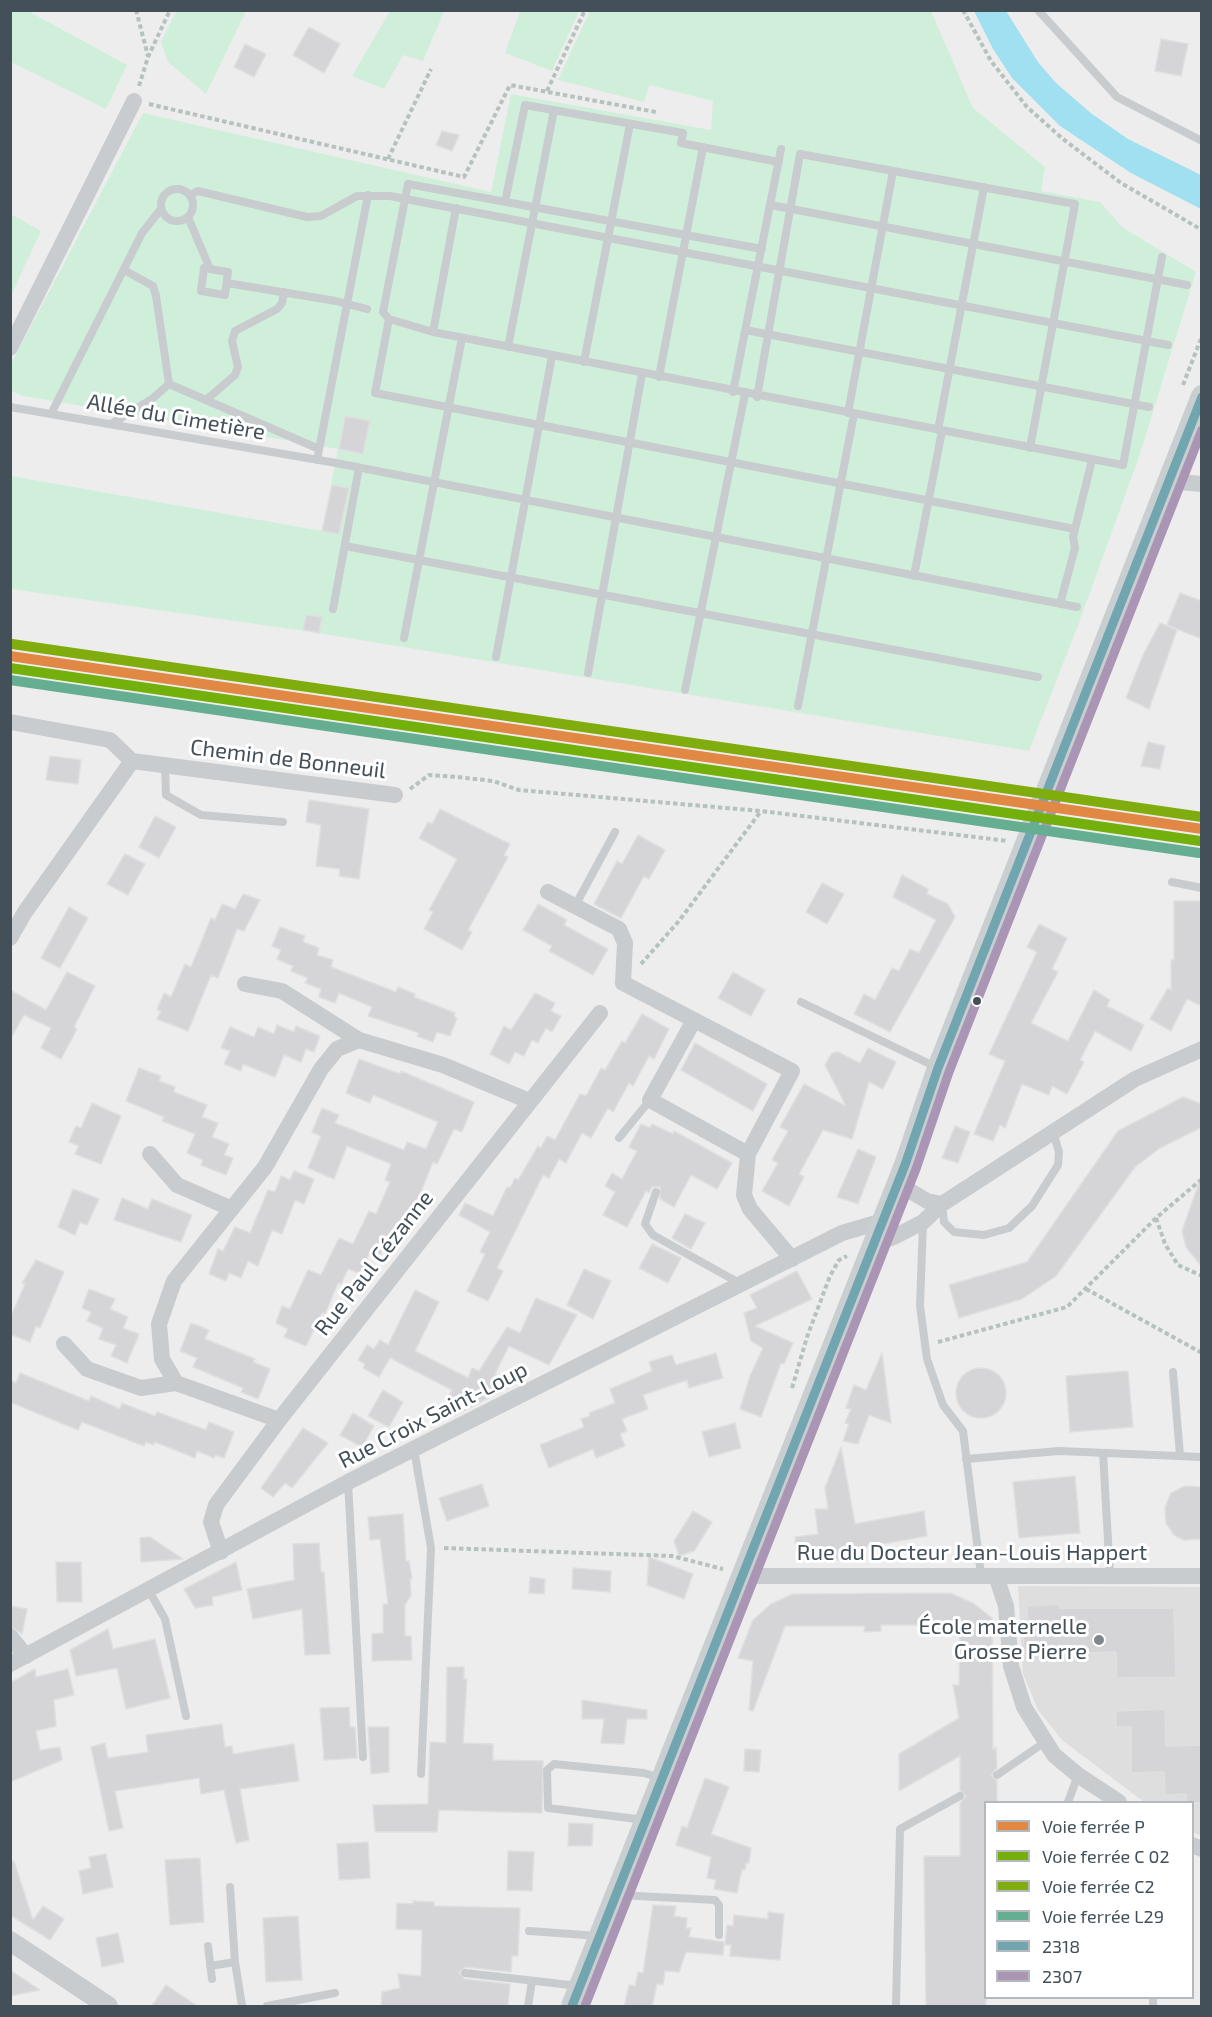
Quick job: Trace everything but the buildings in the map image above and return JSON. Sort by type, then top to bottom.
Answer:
[{"type":"main road","points":[[576,1996],[662,1778],[733,1573],[883,1221],[938,1068],[1202,396]]},
{"type":"street","points":[[10,348],[134,101]]},
{"type":"street","points":[[1168,481],[1202,484]]},
{"type":"street","points":[[10,722],[110,740],[132,761],[25,912],[10,938]]},
{"type":"street","name":"Chemin de Bonneuil","points":[[132,761],[395,795]]},
{"type":"street","points":[[548,892],[619,929],[624,943],[624,983],[792,1071],[748,1154],[744,1195],[750,1209],[792,1259]]},
{"type":"street","points":[[245,984],[282,991],[359,1040],[443,1065],[529,1101]]},
{"type":"street","name":"Rue Paul Cézanne","points":[[221,1552],[211,1522],[216,1505],[279,1420],[600,1012]]},
{"type":"street","points":[[694,1020],[650,1100],[748,1154]]},
{"type":"street","points":[[176,1383],[162,1359],[159,1324],[174,1281],[265,1167],[321,1069],[337,1049],[359,1040]]},
{"type":"street","points":[[873,1244],[894,1237],[923,1222],[942,1204],[1135,1079],[1202,1049]]},
{"type":"street","points":[[150,1154],[177,1185],[230,1208]]},
{"type":"street","points":[[897,1183],[927,1201],[942,1204]]},
{"type":"street","name":"Rue Croix Saint-Loup","points":[[10,1665],[348,1482],[842,1233],[883,1221]]},
{"type":"street","points":[[64,1344],[87,1369],[98,1373],[141,1388],[176,1383],[279,1420]]},
{"type":"street","name":"Rue du Docteur Jean-Louis Happert","points":[[733,1573],[1202,1576]]},
{"type":"street","points":[[988,1576],[1006,1606],[1011,1666],[1024,1707],[1054,1755],[1116,1801]]},
{"type":"street","points":[[10,1636],[26,1656]]},
{"type":"street","points":[[10,1941],[108,2007]]},
{"type":"lane","points":[[1038,10],[1117,97],[1202,141]]},
{"type":"lane","points":[[505,202],[525,105],[683,133],[681,143],[779,162]]},
{"type":"lane","points":[[508,347],[554,110]]},
{"type":"lane","points":[[584,362],[630,124]]},
{"type":"lane","points":[[659,377],[703,147]]},
{"type":"lane","points":[[733,392],[781,149]]},
{"type":"lane","points":[[757,397],[800,154],[984,187],[1075,204],[1030,448]]},
{"type":"lane","points":[[798,706],[841,484],[859,352],[893,171]]},
{"type":"lane","points":[[762,249],[408,184],[383,312],[389,319],[462,338],[757,397],[1123,465],[1162,256]]},
{"type":"lane","points":[[914,576],[984,187]]},
{"type":"lane","points":[[51,414],[142,233],[161,209],[163,196],[173,189],[186,191],[190,195],[193,207],[188,217],[174,222],[164,215],[161,209]]},
{"type":"lane","points":[[190,195],[198,191],[307,217],[321,216],[357,196],[405,199],[1168,345]]},
{"type":"lane","points":[[317,460],[368,195]]},
{"type":"lane","points":[[771,206],[1186,285]]},
{"type":"lane","points":[[433,332],[456,208]]},
{"type":"lane","points":[[188,217],[210,269]]},
{"type":"lane","points":[[204,268],[228,272],[226,283],[225,295],[201,291],[204,268]]},
{"type":"lane","points":[[124,270],[153,286],[169,384]]},
{"type":"lane","points":[[226,283],[336,301],[347,306],[367,309]]},
{"type":"lane","points":[[206,400],[235,375],[238,367],[232,341],[235,331],[277,309],[282,303],[284,292]]},
{"type":"lane","points":[[389,319],[375,393],[1075,529]]},
{"type":"lane","points":[[745,330],[1149,407]]},
{"type":"lane","points":[[404,638],[462,338]]},
{"type":"lane","points":[[496,657],[552,356]]},
{"type":"lane","points":[[588,673],[642,374]]},
{"type":"lane","points":[[169,384],[319,449]]},
{"type":"lane","points":[[111,424],[152,399],[169,384]]},
{"type":"lane","points":[[685,690],[745,394]]},
{"type":"lane","name":"Allée du Cimetière","points":[[10,407],[317,460],[1077,607]]},
{"type":"lane","points":[[1060,604],[1075,548],[1075,529],[1092,460]]},
{"type":"lane","points":[[333,609],[359,468]]},
{"type":"lane","points":[[345,546],[1038,677]]},
{"type":"lane","points":[[165,765],[166,795],[201,815],[283,822]]},
{"type":"lane","points":[[576,906],[615,832]]},
{"type":"lane","points":[[1172,882],[1202,888]]},
{"type":"lane","points":[[801,1002],[938,1068]]},
{"type":"lane","points":[[619,1138],[650,1100]]},
{"type":"lane","points":[[942,1204],[944,1222],[954,1232],[984,1235],[1009,1228],[1032,1206],[1058,1165],[1059,1152],[1053,1132]]},
{"type":"lane","points":[[656,1192],[645,1224],[652,1235],[741,1284]]},
{"type":"lane","points":[[923,1222],[921,1306],[925,1346],[943,1405],[963,1431],[966,1459],[988,1576]]},
{"type":"lane","points":[[1173,1372],[1180,1455]]},
{"type":"lane","points":[[414,1449],[431,1548],[421,1774]]},
{"type":"lane","points":[[966,1459],[1059,1451],[1202,1457]]},
{"type":"lane","points":[[1103,1453],[1110,1575]]},
{"type":"lane","points":[[348,1482],[363,1757]]},
{"type":"lane","points":[[147,1589],[165,1618],[186,1716]]},
{"type":"lane","points":[[997,1775],[1046,1742]]},
{"type":"lane","points":[[646,1820],[548,1808],[546,1805],[547,1770],[554,1764],[644,1773],[662,1778]]},
{"type":"lane","points":[[1069,1801],[1078,1775]]},
{"type":"lane","points":[[896,2007],[900,1829],[960,1796]]},
{"type":"lane","points":[[230,1887],[235,1962],[242,2007]]},
{"type":"lane","points":[[616,1895],[716,1900],[719,1905],[719,1935]]},
{"type":"lane","points":[[530,1931],[599,1936]]},
{"type":"lane","points":[[208,1946],[212,1979]]},
{"type":"lane","points":[[210,1966],[235,1962]]},
{"type":"lane","points":[[465,1973],[532,1981],[576,1996]]},
{"type":"lane","points":[[528,2007],[532,1981]]},
{"type":"lane","points":[[267,2007],[335,1993]]},
{"type":"path","points":[[135,10],[148,57]]},
{"type":"path","points":[[170,10],[148,57],[134,101],[464,177],[510,85],[667,114]]},
{"type":"path","points":[[547,91],[585,10]]},
{"type":"path","points":[[963,10],[991,62],[1028,107],[1063,139],[1121,183],[1202,230]]},
{"type":"path","points":[[388,159],[431,69]]},
{"type":"path","name":"Chemin de Bonneuil","points":[[395,795],[415,787],[429,775],[494,782],[519,790],[761,812],[1004,840]]},
{"type":"path","points":[[624,983],[679,921],[761,812]]},
{"type":"path","points":[[925,1346],[1067,1307],[1156,1218],[1202,1179]]},
{"type":"path","points":[[1156,1218],[1165,1244],[1178,1265],[1202,1276]]},
{"type":"path","points":[[839,1260],[847,1256]]},
{"type":"path","points":[[1086,1289],[1202,1353]]},
{"type":"path","points":[[431,1548],[672,1556],[733,1573]]},
{"type":"shaded area","points":[[1018,1586],[1201,1587],[1201,1836],[1194,1832],[1194,1801],[1143,1801],[1062,1740],[1038,1710],[1023,1674]]},
{"type":"green space","points":[[177,10],[246,11],[206,94],[168,62],[161,42]]},
{"type":"green space","points":[[10,11],[28,11],[127,65],[106,109],[11,62]]},
{"type":"green space","points":[[390,11],[444,11],[423,61],[403,55],[384,89],[352,76]]},
{"type":"green space","points":[[520,11],[579,11],[552,71],[505,53]]},
{"type":"green space","points":[[590,11],[931,11],[973,108],[1045,167],[1041,191],[1100,202],[1122,227],[1196,272],[1140,454],[1080,620],[1029,751],[319,633],[11,589],[11,476],[322,531],[338,449],[23,396],[11,391],[11,364],[143,113],[491,192],[511,94],[711,130],[713,101],[649,85],[644,102],[558,80]]},
{"type":"green space","points":[[11,214],[41,231],[11,296]]},
{"type":"water","points":[[974,11],[1006,11],[1038,62],[1056,83],[1092,114],[1128,139],[1201,175],[1201,209],[1131,173],[1060,126],[1012,78],[993,49]]},
{"type":"rail line","name":"C2","points":[[12,644],[1202,817]]},
{"type":"rail line","name":"P","points":[[10,656],[1202,829]]},
{"type":"rail line","name":"L29","points":[[10,680],[1199,853]]},
{"type":"transit line","name":"2318","points":[[572,2006],[905,1165],[938,1068],[1202,397]]},
{"type":"transit line","name":"2307","points":[[585,2006],[916,1169],[949,1072],[1202,430]]},
{"type":"transit line","points":[[10,668],[1200,841]]},
{"type":"place","name":"École maternelle Grosse Pierre","points":[[1099,1640]]}]
